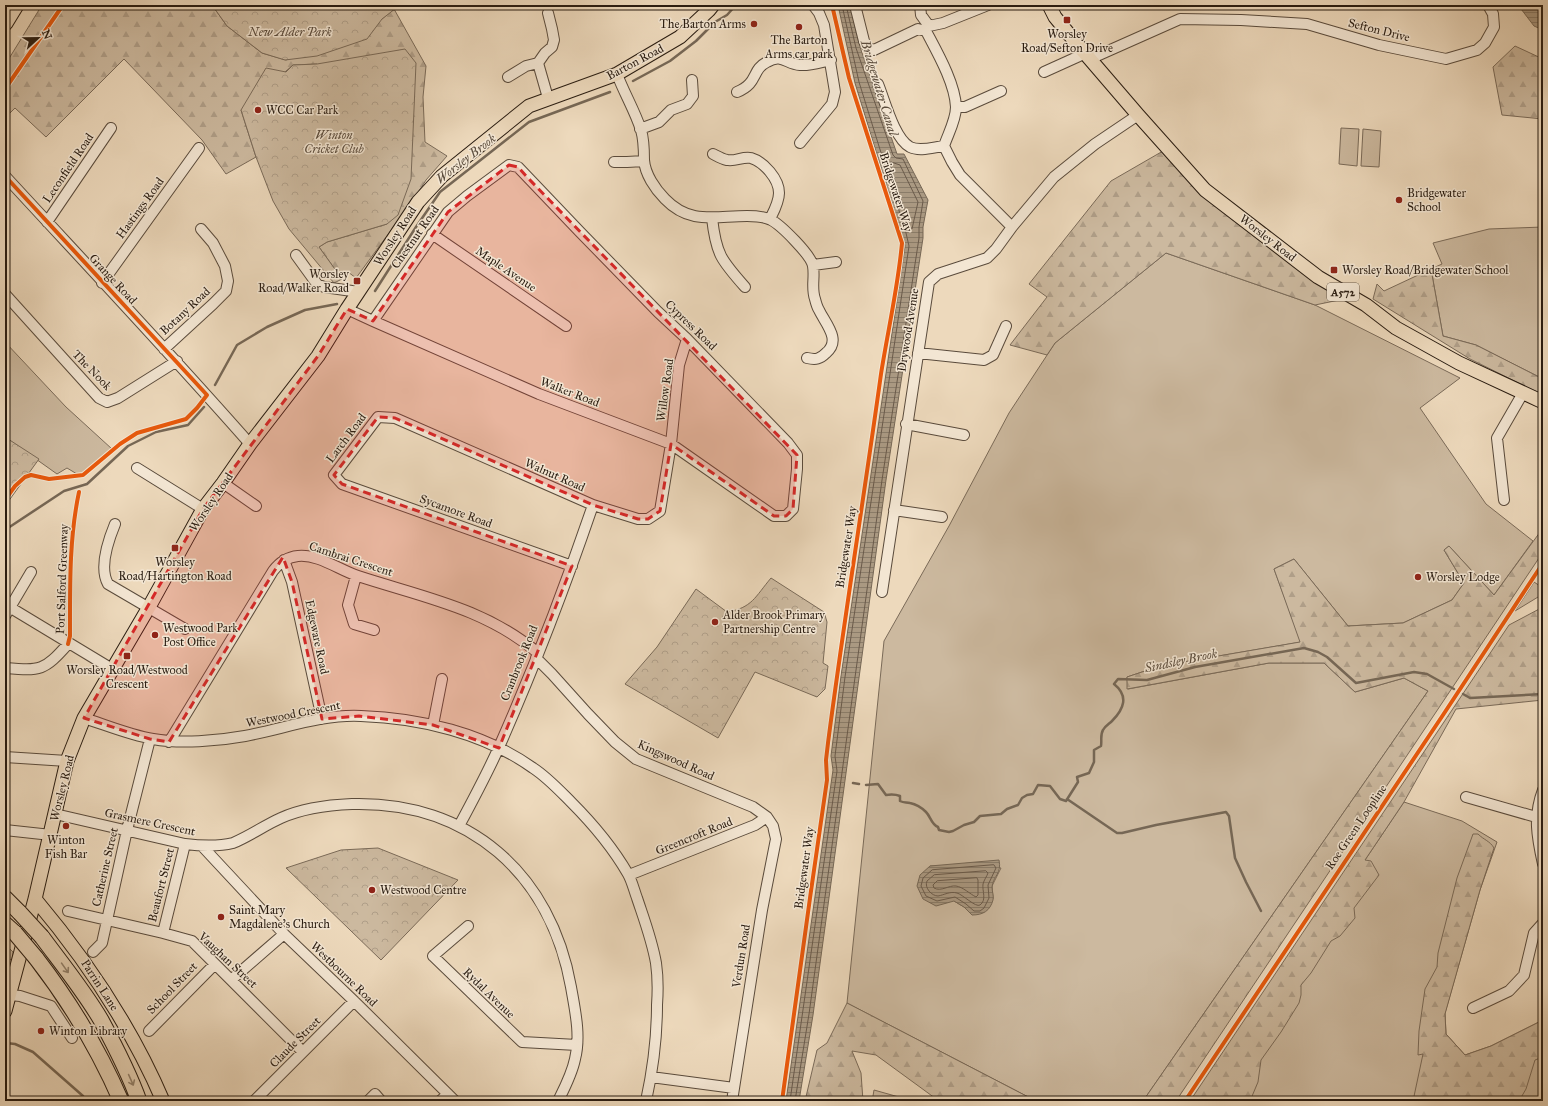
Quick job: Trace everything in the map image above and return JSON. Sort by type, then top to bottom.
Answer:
[{"type":"highway","points":[[5,23],[16,5]]},
{"type":"highway","points":[[5,898],[42,937],[100,1020],[131,1079],[139,1101]]},
{"type":"highway","points":[[10,929],[36,958],[69,1004],[100,1056],[121,1101]]},
{"type":"main road","name":"Barton Road","points":[[547,99],[617,74],[680,37],[713,5]]},
{"type":"main road","name":"Worsley Road","points":[[1049,5],[1055,17],[1138,115],[1205,190],[1318,277],[1366,305],[1396,328],[1459,363],[1543,402]]},
{"type":"main road","name":"Worsley Road","points":[[5,1011],[51,835],[67,761],[84,718],[149,608],[203,509],[250,444],[318,356],[347,309],[418,202],[442,176],[529,106],[547,99]]},
{"type":"main road","name":"Parrin Lane","points":[[35,899],[83,958],[115,1007],[143,1058],[163,1101]]},
{"type":"street","points":[[800,143],[832,104],[835,98],[831,60],[822,18],[813,5]]},
{"type":"street","points":[[855,5],[864,41],[868,48],[874,50],[918,29],[926,31],[950,81],[956,107],[954,118],[944,146],[960,175],[1012,227]]},
{"type":"street","points":[[920,5],[921,15],[929,26],[943,23],[988,5]]},
{"type":"street","name":"Sefton Drive","points":[[1044,72],[1180,19],[1241,20],[1307,24],[1379,44],[1446,59],[1477,50],[1486,43],[1494,27],[1493,14],[1488,5]]},
{"type":"street","points":[[508,77],[526,66],[538,63],[545,53],[552,47],[554,40],[548,13]]},
{"type":"street","points":[[737,92],[750,85],[759,68],[771,60],[783,59],[800,65],[831,60]]},
{"type":"street","points":[[538,63],[547,99]]},
{"type":"street","points":[[617,74],[640,129],[644,142],[644,161],[653,185],[666,200],[684,213],[696,217],[712,218],[753,216],[770,219],[790,235],[809,257],[813,265],[814,296],[819,311],[829,326],[833,343],[829,351],[821,358],[807,358]]},
{"type":"street","points":[[640,129],[659,122],[671,110],[687,104],[693,96],[692,80]]},
{"type":"street","points":[[878,84],[894,126],[901,139],[910,147],[920,149],[944,146]]},
{"type":"street","points":[[956,107],[965,107],[1002,91]]},
{"type":"street","name":"Drywood Avenue","points":[[882,592],[906,424],[929,282],[938,274],[987,258],[1054,177],[1095,144],[1138,115]]},
{"type":"street","name":"Leconfield Road","points":[[47,222],[111,128]]},
{"type":"street","name":"Hastings Road","points":[[102,283],[199,148]]},
{"type":"street","points":[[713,154],[726,160],[735,160],[744,157],[752,158],[765,167],[777,184],[779,193],[776,207],[770,219]]},
{"type":"street","points":[[614,162],[644,161]]},
{"type":"street","name":"Chestnut Road","points":[[373,321],[448,212],[509,165]]},
{"type":"street","name":"Cypress Road","points":[[509,165],[518,167],[646,300],[687,339],[788,443],[797,455],[798,469],[793,509],[786,516],[774,516]]},
{"type":"street","name":"Grange Road","points":[[5,176],[102,283],[177,361],[250,444]]},
{"type":"street","points":[[712,218],[714,242],[719,254],[727,267],[745,287]]},
{"type":"street","name":"Botany Road","points":[[164,349],[214,304],[226,291],[228,281],[225,266],[213,243],[202,229]]},
{"type":"street","name":"Maple Avenue","points":[[432,234],[566,326]]},
{"type":"street","points":[[296,255],[317,284],[324,287],[359,292]]},
{"type":"street","points":[[813,265],[836,262]]},
{"type":"street","name":"The Nook","points":[[6,294],[99,398],[107,402],[118,398],[177,361]]},
{"type":"street","name":"Walker Road","points":[[347,309],[540,394],[671,444],[774,516]]},
{"type":"street","points":[[918,353],[984,360],[993,355],[1006,326]]},
{"type":"street","name":"Willow Road","points":[[671,444],[679,365],[687,339]]},
{"type":"street","points":[[1504,500],[1497,438],[1523,393]]},
{"type":"street","name":"Walnut Road","points":[[378,417],[395,418],[593,505],[638,519],[648,519],[660,510],[671,444]]},
{"type":"street","name":"Larch Road","points":[[334,475],[378,417]]},
{"type":"street","points":[[906,424],[964,435]]},
{"type":"street","points":[[138,468],[203,509]]},
{"type":"street","name":"Sycamore Road","points":[[334,475],[342,484],[572,566]]},
{"type":"street","points":[[223,483],[256,506]]},
{"type":"street","name":"Cranbrook Road","points":[[460,826],[499,748],[572,566],[593,505]]},
{"type":"street","points":[[894,510],[942,517]]},
{"type":"street","points":[[115,524],[109,540],[103,567],[108,584],[186,629]]},
{"type":"street","name":"Cambrai Crescent","points":[[284,560],[299,556],[325,562],[356,576],[463,608],[507,630],[537,655]]},
{"type":"street","points":[[169,742],[273,571],[277,565],[284,560]]},
{"type":"street","name":"Edgeware Road","points":[[284,560],[292,582],[322,719]]},
{"type":"street","points":[[31,572],[8,612],[112,669]]},
{"type":"street","points":[[356,576],[348,605],[354,624],[374,630]]},
{"type":"street","points":[[5,668],[32,670],[47,665],[56,658],[68,644]]},
{"type":"street","name":"Kingswood Road","points":[[537,655],[588,714],[621,747],[636,759],[754,807],[767,817]]},
{"type":"street","points":[[433,725],[442,679]]},
{"type":"street","name":"Westwood Crescent","points":[[84,718],[150,739],[169,742],[232,738],[322,719],[359,716],[386,718],[433,725],[459,732],[499,748],[533,768],[549,781],[586,817],[604,838],[629,875],[648,928],[656,964],[658,982],[657,1027],[651,1077],[646,1101]]},
{"type":"street","name":"Catherine Street","points":[[93,952],[102,943],[127,830],[150,739]]},
{"type":"street","points":[[5,757],[67,761]]},
{"type":"street","points":[[1543,790],[1536,817],[1539,848],[1543,864]]},
{"type":"street","points":[[1466,797],[1536,817]]},
{"type":"street","name":"Grasmere Crescent","points":[[55,814],[185,844],[202,846],[216,846],[233,842],[292,813],[311,808],[346,804],[371,804],[414,809],[460,826],[510,862],[530,888],[551,920],[562,946],[569,973],[574,1004],[577,1045],[571,1073],[558,1101]]},
{"type":"street","name":"Greencroft Road","points":[[629,875],[755,826],[767,817]]},
{"type":"street","name":"Verdun Road","points":[[732,1101],[762,910],[776,839],[772,826],[767,817]]},
{"type":"street","points":[[5,830],[51,835]]},
{"type":"street","name":"Beaufort Street","points":[[163,933],[185,844]]},
{"type":"street","name":"Westbourne Road","points":[[202,846],[284,934],[452,1097]]},
{"type":"street","name":"Vaughan Street","points":[[68,911],[107,919],[192,941],[303,1052]]},
{"type":"street","points":[[1473,1008],[1510,991],[1524,975],[1534,932],[1543,923]]},
{"type":"street","name":"Rydal Avenue","points":[[468,926],[433,956],[522,1042],[577,1045]]},
{"type":"street","points":[[231,980],[284,934]]},
{"type":"street","name":"School Street","points":[[149,1031],[215,964]]},
{"type":"street","points":[[10,995],[20,996],[51,1006],[72,1038]]},
{"type":"street","name":"Claude Street","points":[[254,1101],[354,1001]]},
{"type":"street","points":[[651,1077],[734,1088]]},
{"type":"street","points":[[368,1101],[375,1094],[381,1101]]},
{"type":"street","points":[[440,1101],[452,1097]]},
{"type":"highlighted area","points":[[509,165],[518,167],[797,455],[793,509],[786,516],[774,516],[671,444],[660,511],[648,519],[638,519],[593,505],[395,418],[378,417],[334,475],[342,484],[572,566],[499,748],[433,725],[359,716],[322,719],[292,582],[283,557],[169,742],[150,739],[84,718],[203,509],[318,356],[347,309],[373,321],[448,212]]},
{"type":"green space","points":[[42,5],[212,5],[227,26],[262,53],[286,60],[382,19],[394,9],[426,66],[423,97],[425,142],[447,156],[426,180],[414,199],[356,278],[348,272],[342,279],[319,247],[327,242],[387,224],[317,64],[293,65],[241,110],[256,157],[226,174],[202,140],[124,59],[46,137],[15,108],[5,118],[5,65]]},
{"type":"green space","name":"New Alder Park","points":[[212,5],[400,5],[382,19],[367,39],[317,56],[285,60],[262,53],[227,26]]},
{"type":"green space","points":[[1515,46],[1543,59],[1543,119],[1502,115],[1493,67]]},
{"type":"green space","name":"Winton Cricket Club","points":[[405,49],[416,63],[411,179],[398,215],[387,224],[327,242],[319,247],[342,279],[334,283],[289,229],[273,201],[256,157],[241,110],[266,68],[286,72],[293,65],[317,64]]},
{"type":"green space","points":[[1341,128],[1359,129],[1357,166],[1339,164]]},
{"type":"green space","points":[[1363,129],[1381,131],[1379,167],[1361,166]]},
{"type":"green space","points":[[1163,151],[1344,299],[1315,305],[1166,253],[1055,343],[1047,355],[1010,345],[1047,297],[1029,284],[1111,181]]},
{"type":"green space","points":[[1543,227],[1543,379],[1476,345],[1443,336],[1431,269],[1442,264],[1433,243],[1489,229]]},
{"type":"green space","points":[[1166,253],[1315,305],[1460,378],[1420,408],[1486,504],[1533,541],[1494,595],[1449,546],[1444,550],[1464,583],[1452,600],[1403,623],[1348,626],[1294,559],[1274,569],[1301,642],[1160,666],[1127,677],[1128,689],[1269,663],[1324,663],[1355,692],[1404,678],[1428,691],[1143,1101],[1036,1101],[847,1003],[884,641],[949,526],[1009,413],[1055,343]],"holes":[[[962,865],[1001,868],[992,886],[993,899],[972,915],[964,907],[954,901],[930,866]]]},
{"type":"green space","points":[[1431,269],[1443,336],[1476,345],[1543,379],[1543,395],[1470,359],[1373,299],[1377,284],[1384,291]]},
{"type":"green space","points":[[5,342],[66,407],[112,449],[94,463],[83,475],[77,474],[67,468],[57,474],[5,437]]},
{"type":"green space","points":[[5,437],[39,459],[5,506]]},
{"type":"green space","points":[[1543,528],[1543,552],[1176,1101],[1143,1101],[1428,691],[1404,678],[1355,692],[1324,663],[1269,663],[1127,689],[1127,677],[1160,666],[1300,642],[1274,569],[1294,559],[1348,626],[1403,623],[1452,600],[1464,583],[1444,550],[1449,546],[1494,595]]},
{"type":"green space","points":[[771,578],[824,612],[827,622],[823,663],[828,666],[825,689],[817,697],[755,672],[718,738],[625,684],[657,647],[696,589],[727,612],[742,608],[752,601]]},
{"type":"green space","points":[[1534,582],[1543,588],[1543,594],[1515,611]]},
{"type":"green space","points":[[1543,607],[1543,700],[1456,709],[1404,802],[1365,860],[1371,861],[1379,875],[1354,908],[1355,918],[1340,936],[1331,941],[1311,973],[1301,985],[1299,1003],[1261,1060],[1258,1082],[1250,1101],[1190,1101],[1509,625]]},
{"type":"green space","points":[[1404,802],[1462,821],[1497,842],[1480,890],[1445,1013],[1446,1034],[1465,1055],[1491,1046],[1543,1020],[1543,1101],[1203,1101]]},
{"type":"green space","points":[[1473,834],[1478,834],[1494,848],[1480,890],[1445,1014],[1446,1034],[1465,1055],[1491,1046],[1543,1020],[1543,1057],[1535,1060],[1526,1089],[1519,1101],[1413,1101],[1423,1054],[1418,1055],[1419,1031],[1425,989],[1437,967],[1438,953],[1457,878]]},
{"type":"green space","points":[[378,848],[458,880],[381,960],[286,868],[341,850]]},
{"type":"green space","points":[[5,944],[13,952],[12,960],[5,958]]},
{"type":"green space","points":[[847,1003],[1036,1101],[939,1101],[876,1055],[852,1051],[861,1073],[863,1101],[805,1101],[817,1050],[827,1043]]},
{"type":"green space","points":[[874,1090],[913,1101],[874,1101]]},
{"type":"water","points":[[838,5],[850,5],[860,47],[897,154],[904,154],[928,200],[886,480],[813,1015],[799,1101],[786,1101],[833,770],[831,756],[841,676],[905,246],[855,83]]},
{"type":"water","points":[[1518,5],[1543,5],[1543,30],[1534,26]]},
{"type":"water","points":[[999,860],[999,869],[992,887],[992,904],[986,912],[980,914],[972,915],[964,907],[954,901],[936,906],[923,899],[917,886],[920,875],[930,866]]},
{"type":"waterway","name":"Worsley Brook","points":[[633,81],[670,61],[696,41],[715,22],[727,15],[736,5]]},
{"type":"waterway","name":"Worsley Brook","points":[[375,291],[440,192],[529,122],[610,92]]},
{"type":"waterway","name":"Worsley Brook","points":[[215,385],[237,345],[267,327],[305,310],[337,304]]},
{"type":"waterway","name":"Worsley Brook","points":[[5,530],[64,491],[87,484],[128,446],[156,432],[188,425],[204,407]]},
{"type":"waterway","name":"Sindsley Brook","points":[[866,785],[878,784],[886,795],[898,795],[900,796],[900,801],[918,806],[928,814],[939,830],[949,832],[974,822],[980,816],[1001,814],[1007,809],[1018,805],[1022,798],[1033,794],[1038,785],[1050,786],[1060,799],[1066,801],[1078,782],[1077,777],[1089,773],[1094,762],[1094,750],[1101,746],[1102,732],[1122,707],[1122,693],[1114,684],[1118,679],[1147,680],[1195,667],[1304,648],[1318,652],[1327,657],[1356,683],[1414,672],[1427,674],[1454,689]]},
{"type":"waterway","points":[[1463,694],[1470,698],[1543,694]]},
{"type":"waterway","points":[[853,783],[859,784]]},
{"type":"waterway","points":[[1067,799],[1117,833],[1226,812],[1229,816],[1235,858],[1261,911]]},
{"type":"waterway","points":[[6,1043],[15,1044],[33,1052],[83,1096]]},
{"type":"cycle path","points":[[5,89],[63,5]]},
{"type":"cycle path","name":"Bridgewater Way","points":[[782,1101],[827,780],[826,760],[834,697],[881,374],[902,243],[849,78],[832,5]]},
{"type":"cycle path","points":[[5,176],[207,395],[186,419],[137,433],[120,444],[83,475],[49,479],[31,475],[25,477],[15,486],[5,500]]},
{"type":"cycle path","name":"Port Salford Greenway","points":[[68,644],[70,636],[70,582],[73,528],[79,492]]},
{"type":"cycle path","name":"Roe Green Loopline","points":[[1185,1101],[1543,563]]},
{"type":"place","name":"Worsley Road/Sefton Drive","points":[[1067,20]]},
{"type":"place","name":"The Barton Arms","points":[[754,24]]},
{"type":"place","name":"The Barton Arms car park","points":[[799,27]]},
{"type":"place","name":"WCC Car Park","points":[[258,110]]},
{"type":"place","name":"Bridgewater School","points":[[1399,200]]},
{"type":"place","name":"Worsley Road/Bridgewater School","points":[[1334,270]]},
{"type":"place","name":"Worsley Road/Walker Road","points":[[357,281]]},
{"type":"place","name":"Worsley Road/Hartington Road","points":[[175,548]]},
{"type":"place","name":"Worsley Lodge","points":[[1418,577]]},
{"type":"place","name":"Alder Brook Primary Partnership Centre","points":[[715,622]]},
{"type":"place","name":"Westwood Park Post Office","points":[[155,635]]},
{"type":"place","name":"Worsley Road/Westwood Crescent","points":[[127,656]]},
{"type":"place","name":"Winton Fish Bar","points":[[66,826]]},
{"type":"place","name":"Westwood Centre","points":[[372,890]]},
{"type":"place","name":"Saint Mary Magdalene's Church","points":[[221,917]]},
{"type":"place","name":"Winton Library","points":[[41,1031]]},
{"type":"water label","name":"Bridgewater Canal","points":[[879,88]]}]
